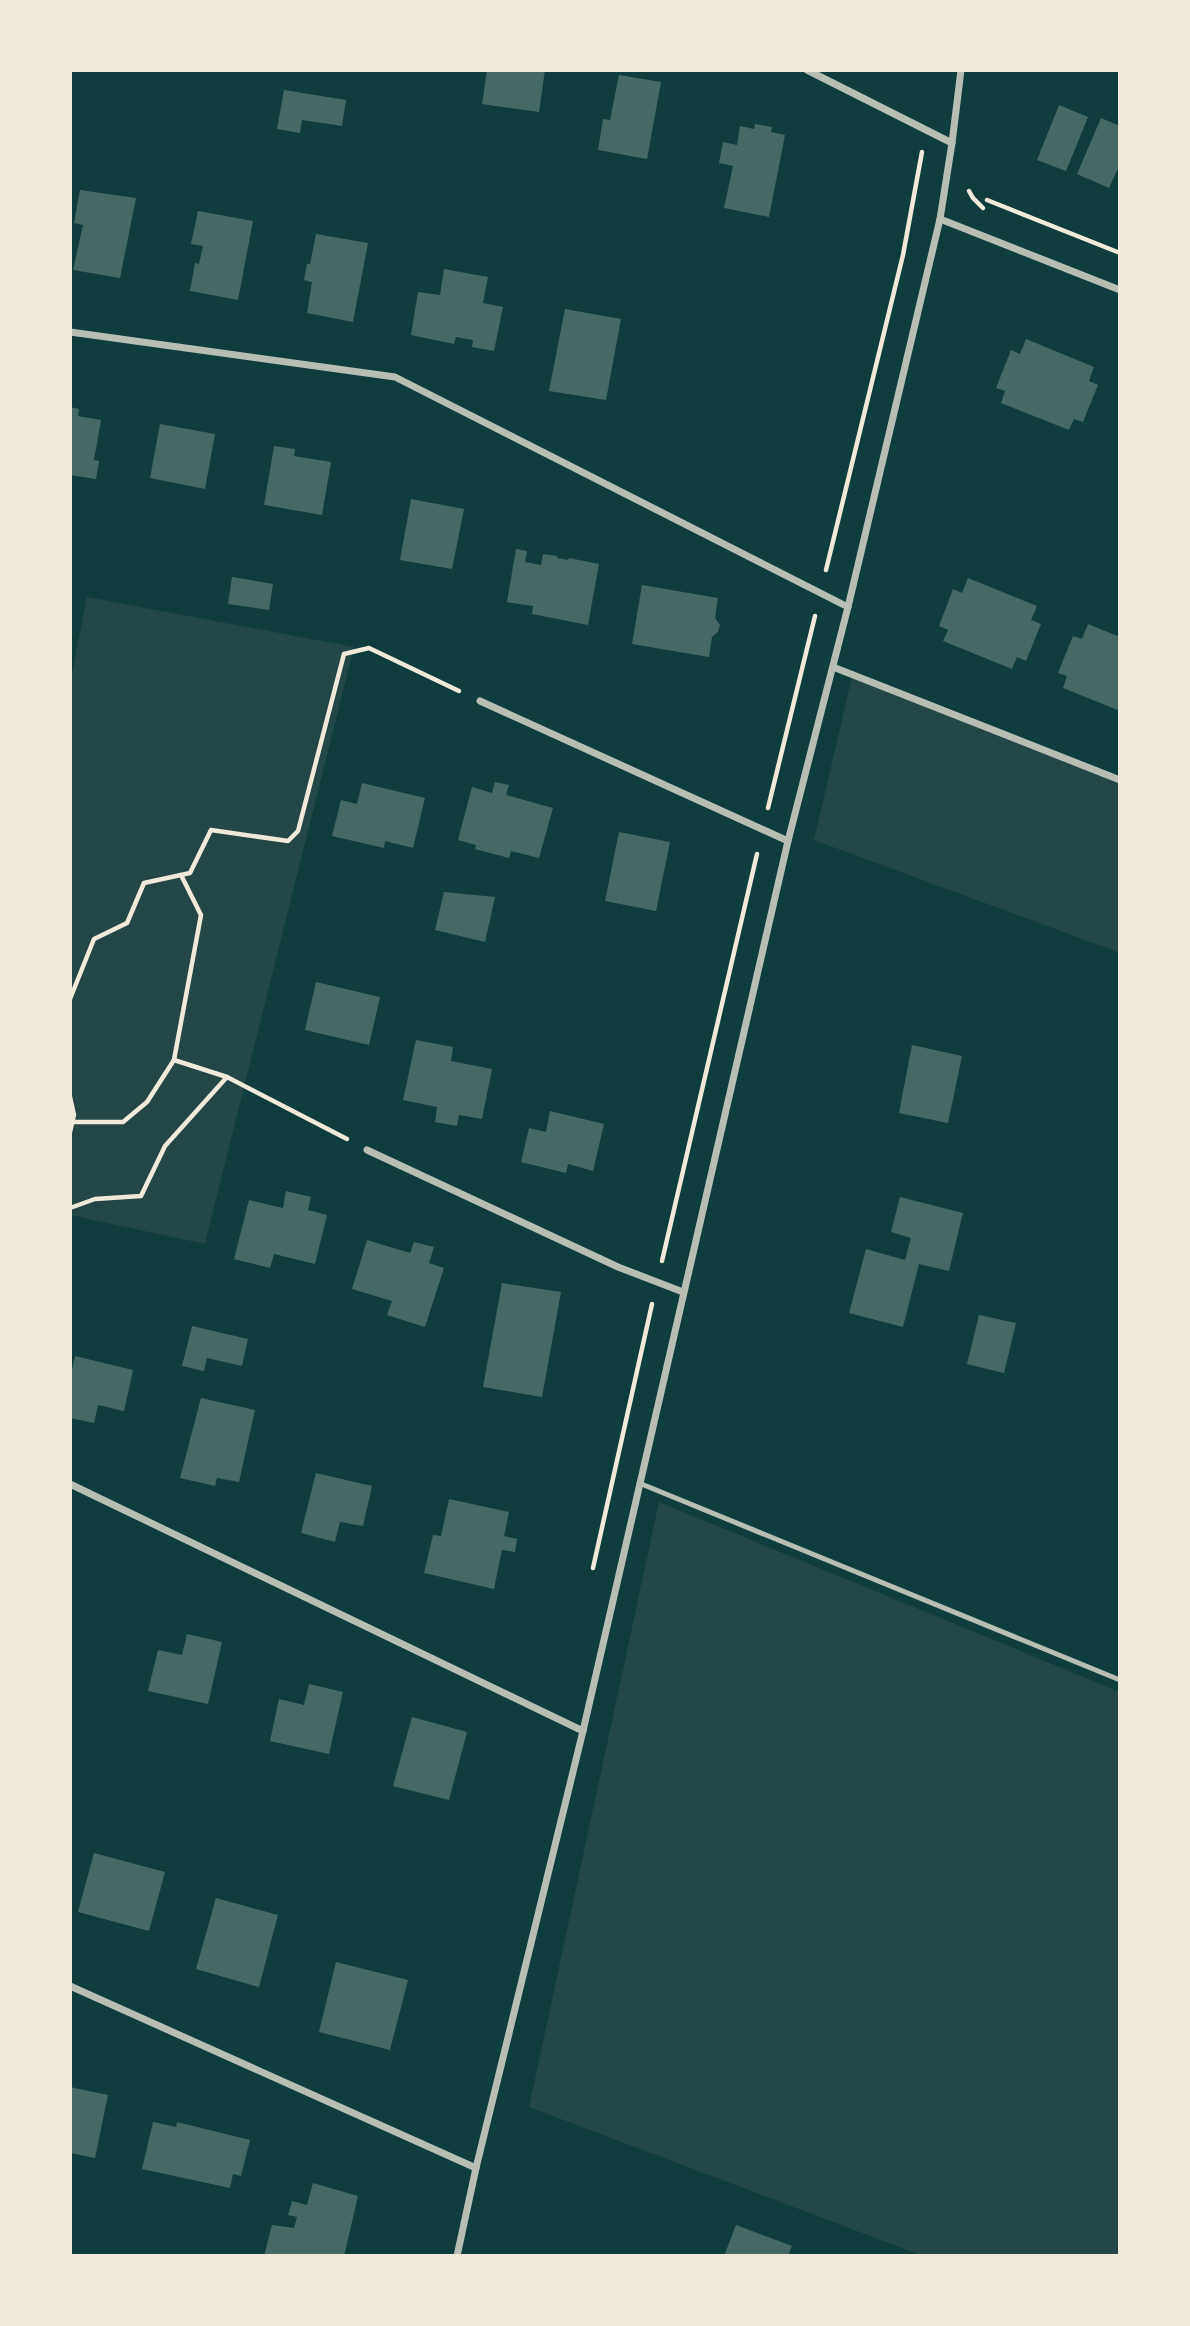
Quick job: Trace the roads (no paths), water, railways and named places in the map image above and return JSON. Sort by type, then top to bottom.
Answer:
[{"type":"street","points":[[807,70],[952,143]]},
{"type":"street","points":[[457,2256],[583,1731],[788,841],[848,607],[940,219],[961,70]]},
{"type":"street","points":[[940,219],[1120,290]]},
{"type":"street","points":[[70,332],[395,377],[848,607]]},
{"type":"street","points":[[833,667],[1120,780]]},
{"type":"street","points":[[480,701],[788,841]]},
{"type":"street","points":[[367,1150],[618,1267],[683,1292]]},
{"type":"street","points":[[70,1484],[583,1731]]},
{"type":"street","points":[[70,1986],[476,2168]]},
{"type":"lane","points":[[639,1483],[1120,1680]]}]
